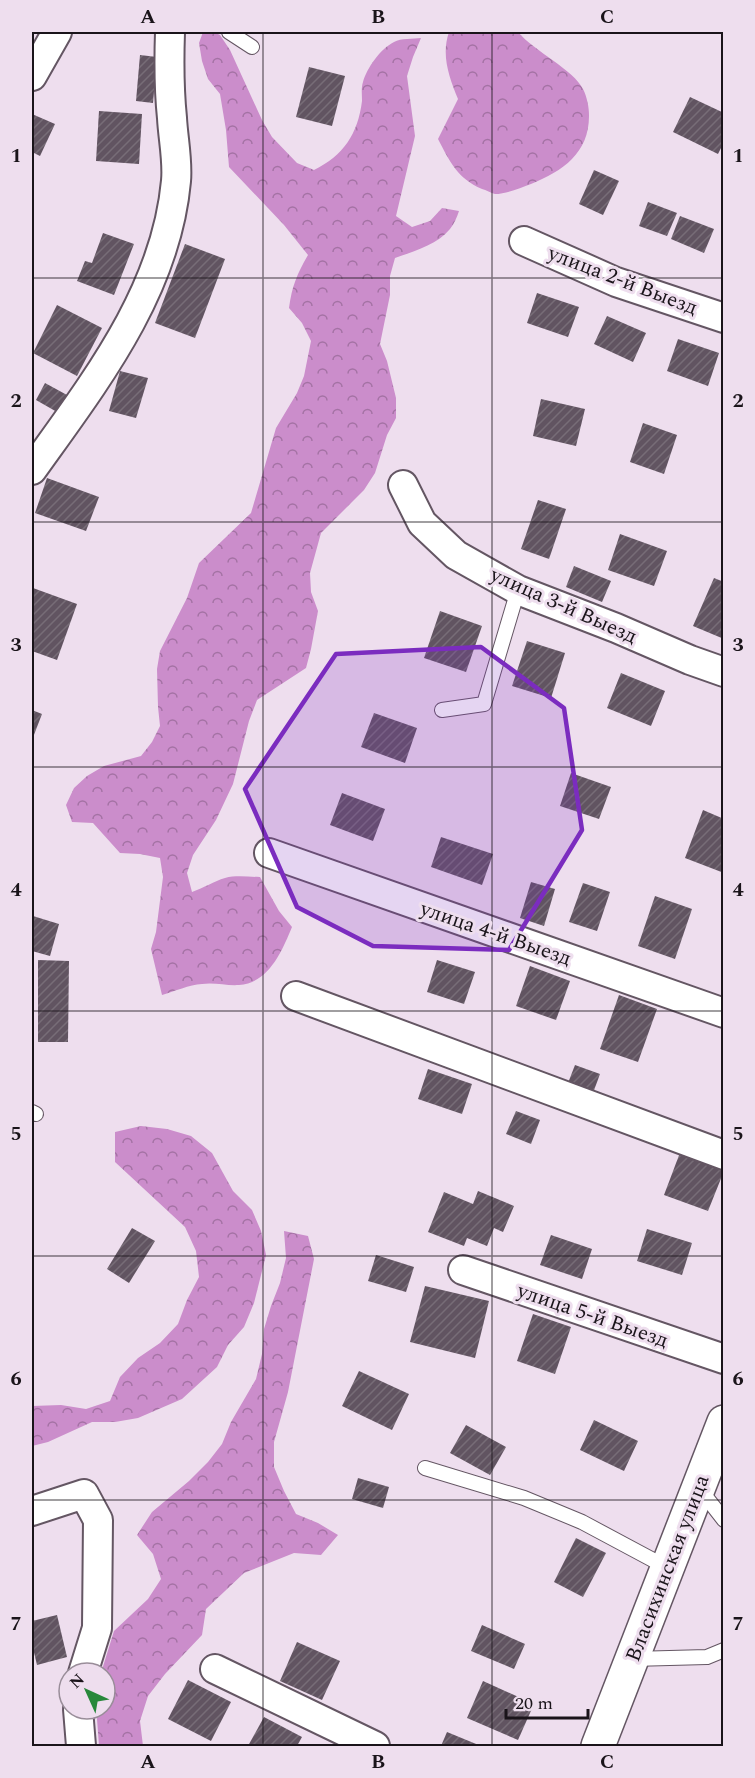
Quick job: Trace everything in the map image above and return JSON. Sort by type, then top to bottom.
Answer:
[{"type":"street","points":[[32,76],[57,32]]},
{"type":"street","points":[[32,470],[91,389],[138,310],[160,253],[171,216],[177,179],[168,81],[170,32]]},
{"type":"street","name":"улица 2-й Выезд","points":[[524,241],[616,282],[723,318]]},
{"type":"street","name":"улица 3-й Выезд","points":[[403,485],[422,524],[456,555],[518,590],[723,672]]},
{"type":"street","name":"улица 4-й Выезд","points":[[269,853],[723,1013]]},
{"type":"street","points":[[296,996],[723,1155]]},
{"type":"street","name":"улица 5-й Выезд","points":[[463,1270],[723,1359]]},
{"type":"street","name":"Власихинская улица","points":[[598,1746],[723,1422]]},
{"type":"street","points":[[32,1510],[84,1494],[98,1520],[97,1628],[87,1661]]},
{"type":"street","points":[[215,1669],[375,1746]]},
{"type":"street","points":[[79,1721],[81,1746]]},
{"type":"lane","points":[[229,32],[252,47]]},
{"type":"lane","points":[[442,710],[484,704],[518,590]]},
{"type":"lane","points":[[425,1468],[524,1498],[582,1522],[668,1568]]},
{"type":"lane","points":[[698,1487],[723,1520]]},
{"type":"lane","points":[[632,1659],[707,1657],[723,1650]]},
{"type":"highlighted area","points":[[481,647],[564,708],[582,830],[509,950],[373,946],[297,907],[245,789],[336,654]]},
{"type":"green space","points":[[203,32],[214,32],[220,35],[230,50],[272,137],[297,163],[314,170],[341,151],[353,134],[360,113],[363,82],[375,59],[394,42],[421,38],[407,76],[415,136],[396,216],[412,227],[430,221],[442,208],[459,211],[445,235],[425,247],[395,258],[390,276],[390,295],[380,344],[387,361],[396,398],[396,418],[387,435],[375,473],[364,490],[321,533],[310,573],[311,592],[318,611],[306,668],[257,700],[249,721],[233,784],[216,820],[193,855],[187,873],[192,892],[225,878],[260,877],[279,911],[292,927],[279,955],[259,978],[239,985],[211,983],[197,985],[162,995],[151,949],[156,932],[163,877],[160,858],[120,853],[93,823],[72,822],[66,805],[74,788],[87,776],[104,766],[141,756],[152,742],[160,726],[157,669],[160,651],[187,598],[199,563],[251,513],[276,428],[297,393],[304,376],[311,341],[302,323],[289,308],[295,280],[308,255],[284,225],[229,167],[220,94],[208,79],[202,61],[199,43]]},
{"type":"green space","points":[[449,32],[518,32],[578,82],[586,95],[588,129],[579,150],[572,159],[543,179],[499,194],[473,185],[460,174],[438,139],[458,99],[446,58]]},
{"type":"green space","points":[[141,1126],[167,1129],[191,1136],[212,1153],[233,1191],[252,1210],[261,1231],[266,1255],[254,1303],[244,1327],[228,1345],[217,1367],[182,1399],[138,1418],[115,1422],[92,1422],[48,1442],[32,1446],[32,1406],[61,1405],[86,1409],[110,1401],[120,1377],[138,1358],[160,1343],[178,1324],[199,1277],[196,1251],[185,1227],[115,1162],[115,1132]]},
{"type":"green space","points":[[284,1231],[308,1236],[314,1259],[288,1392],[274,1442],[274,1467],[296,1514],[338,1535],[321,1555],[294,1553],[244,1573],[206,1609],[202,1635],[165,1674],[148,1696],[140,1721],[143,1746],[99,1746],[97,1721],[117,1721],[117,1661],[105,1661],[114,1631],[148,1599],[161,1579],[153,1554],[137,1535],[152,1512],[189,1481],[222,1444],[231,1422],[256,1379],[262,1354],[264,1329],[286,1258]]},
{"type":"building","points":[[140,55],[157,57],[153,103],[136,101]]},
{"type":"building","points":[[309,67],[345,76],[332,126],[296,117]]},
{"type":"building","points":[[690,97],[724,113],[724,142],[718,154],[673,132]]},
{"type":"building","points":[[99,111],[142,114],[139,164],[96,161]]},
{"type":"building","points":[[32,114],[55,124],[40,156],[32,152]]},
{"type":"building","points":[[594,170],[619,181],[603,215],[579,204]]},
{"type":"building","points":[[648,202],[677,213],[667,236],[639,226]]},
{"type":"building","points":[[680,216],[714,229],[704,253],[671,239]]},
{"type":"building","points":[[103,233],[134,244],[114,295],[77,281],[85,261],[92,263]]},
{"type":"building","points":[[185,244],[225,259],[195,338],[155,323]]},
{"type":"building","points":[[537,293],[579,307],[568,337],[527,323]]},
{"type":"building","points":[[57,305],[102,328],[77,376],[33,353]]},
{"type":"building","points":[[607,316],[646,333],[633,362],[594,344]]},
{"type":"building","points":[[678,339],[719,353],[708,386],[667,371]]},
{"type":"building","points":[[120,371],[148,378],[136,418],[109,411]]},
{"type":"building","points":[[45,383],[67,395],[57,412],[36,400]]},
{"type":"building","points":[[541,399],[585,409],[576,446],[533,436]]},
{"type":"building","points":[[643,423],[677,435],[664,474],[630,462]]},
{"type":"building","points":[[47,478],[99,497],[86,531],[35,513]]},
{"type":"building","points":[[538,500],[566,509],[549,559],[521,549]]},
{"type":"building","points":[[620,534],[667,551],[654,586],[608,570]]},
{"type":"building","points":[[574,566],[611,581],[602,602],[566,587]]},
{"type":"building","points":[[714,578],[724,582],[724,639],[693,626]]},
{"type":"building","points":[[33,588],[77,604],[57,660],[32,651]]},
{"type":"building","points":[[440,611],[482,626],[466,672],[424,658]]},
{"type":"building","points":[[527,641],[565,653],[551,698],[512,686]]},
{"type":"building","points":[[621,673],[665,691],[651,726],[607,708]]},
{"type":"building","points":[[32,710],[42,714],[32,740]]},
{"type":"building","points":[[374,713],[417,728],[405,763],[361,747]]},
{"type":"building","points":[[571,773],[611,787],[599,819],[560,806]]},
{"type":"building","points":[[342,793],[385,809],[373,841],[330,825]]},
{"type":"building","points":[[703,810],[724,819],[724,873],[685,858]]},
{"type":"building","points":[[441,837],[493,854],[482,885],[431,867]]},
{"type":"building","points":[[531,882],[555,889],[544,926],[520,918]]},
{"type":"building","points":[[583,883],[610,892],[597,931],[569,922]]},
{"type":"building","points":[[655,896],[692,909],[675,959],[638,946]]},
{"type":"building","points":[[33,916],[59,924],[50,956],[32,951]]},
{"type":"building","points":[[38,960],[69,961],[68,1042],[38,1042]]},
{"type":"building","points":[[437,960],[475,972],[464,1004],[427,992]]},
{"type":"building","points":[[530,966],[570,981],[556,1020],[516,1006]]},
{"type":"building","points":[[619,995],[657,1009],[638,1062],[600,1049]]},
{"type":"building","points":[[575,1065],[600,1074],[593,1093],[568,1083]]},
{"type":"building","points":[[428,1069],[472,1084],[462,1114],[418,1099]]},
{"type":"building","points":[[516,1111],[540,1120],[531,1144],[506,1134]]},
{"type":"building","points":[[681,1150],[724,1166],[708,1211],[664,1195]]},
{"type":"building","points":[[478,1191],[514,1206],[503,1232],[494,1228],[487,1246],[467,1238],[464,1246],[428,1232],[444,1192],[473,1204]]},
{"type":"building","points":[[132,1228],[155,1241],[129,1283],[107,1269]]},
{"type":"building","points":[[647,1229],[692,1243],[682,1275],[637,1261]]},
{"type":"building","points":[[551,1235],[592,1249],[582,1279],[540,1265]]},
{"type":"building","points":[[376,1255],[414,1267],[406,1292],[368,1281]]},
{"type":"building","points":[[425,1286],[489,1301],[475,1358],[410,1342]]},
{"type":"building","points":[[533,1314],[571,1327],[555,1374],[517,1361]]},
{"type":"building","points":[[359,1371],[409,1394],[392,1430],[342,1406]]},
{"type":"building","points":[[594,1420],[638,1441],[624,1471],[580,1450]]},
{"type":"building","points":[[466,1425],[506,1447],[490,1475],[450,1453]]},
{"type":"building","points":[[358,1478],[389,1487],[383,1508],[352,1499]]},
{"type":"building","points":[[576,1538],[606,1553],[583,1597],[554,1582]]},
{"type":"building","points":[[57,1615],[67,1657],[37,1665],[32,1644],[32,1621]]},
{"type":"building","points":[[482,1625],[525,1644],[514,1669],[471,1651]]},
{"type":"building","points":[[297,1642],[340,1661],[322,1700],[280,1681]]},
{"type":"building","points":[[188,1680],[231,1702],[211,1741],[168,1719]]},
{"type":"building","points":[[483,1681],[534,1704],[518,1740],[467,1718]]},
{"type":"building","points":[[264,1717],[302,1737],[297,1746],[248,1746]]},
{"type":"building","points":[[447,1732],[481,1746],[441,1746]]}]
